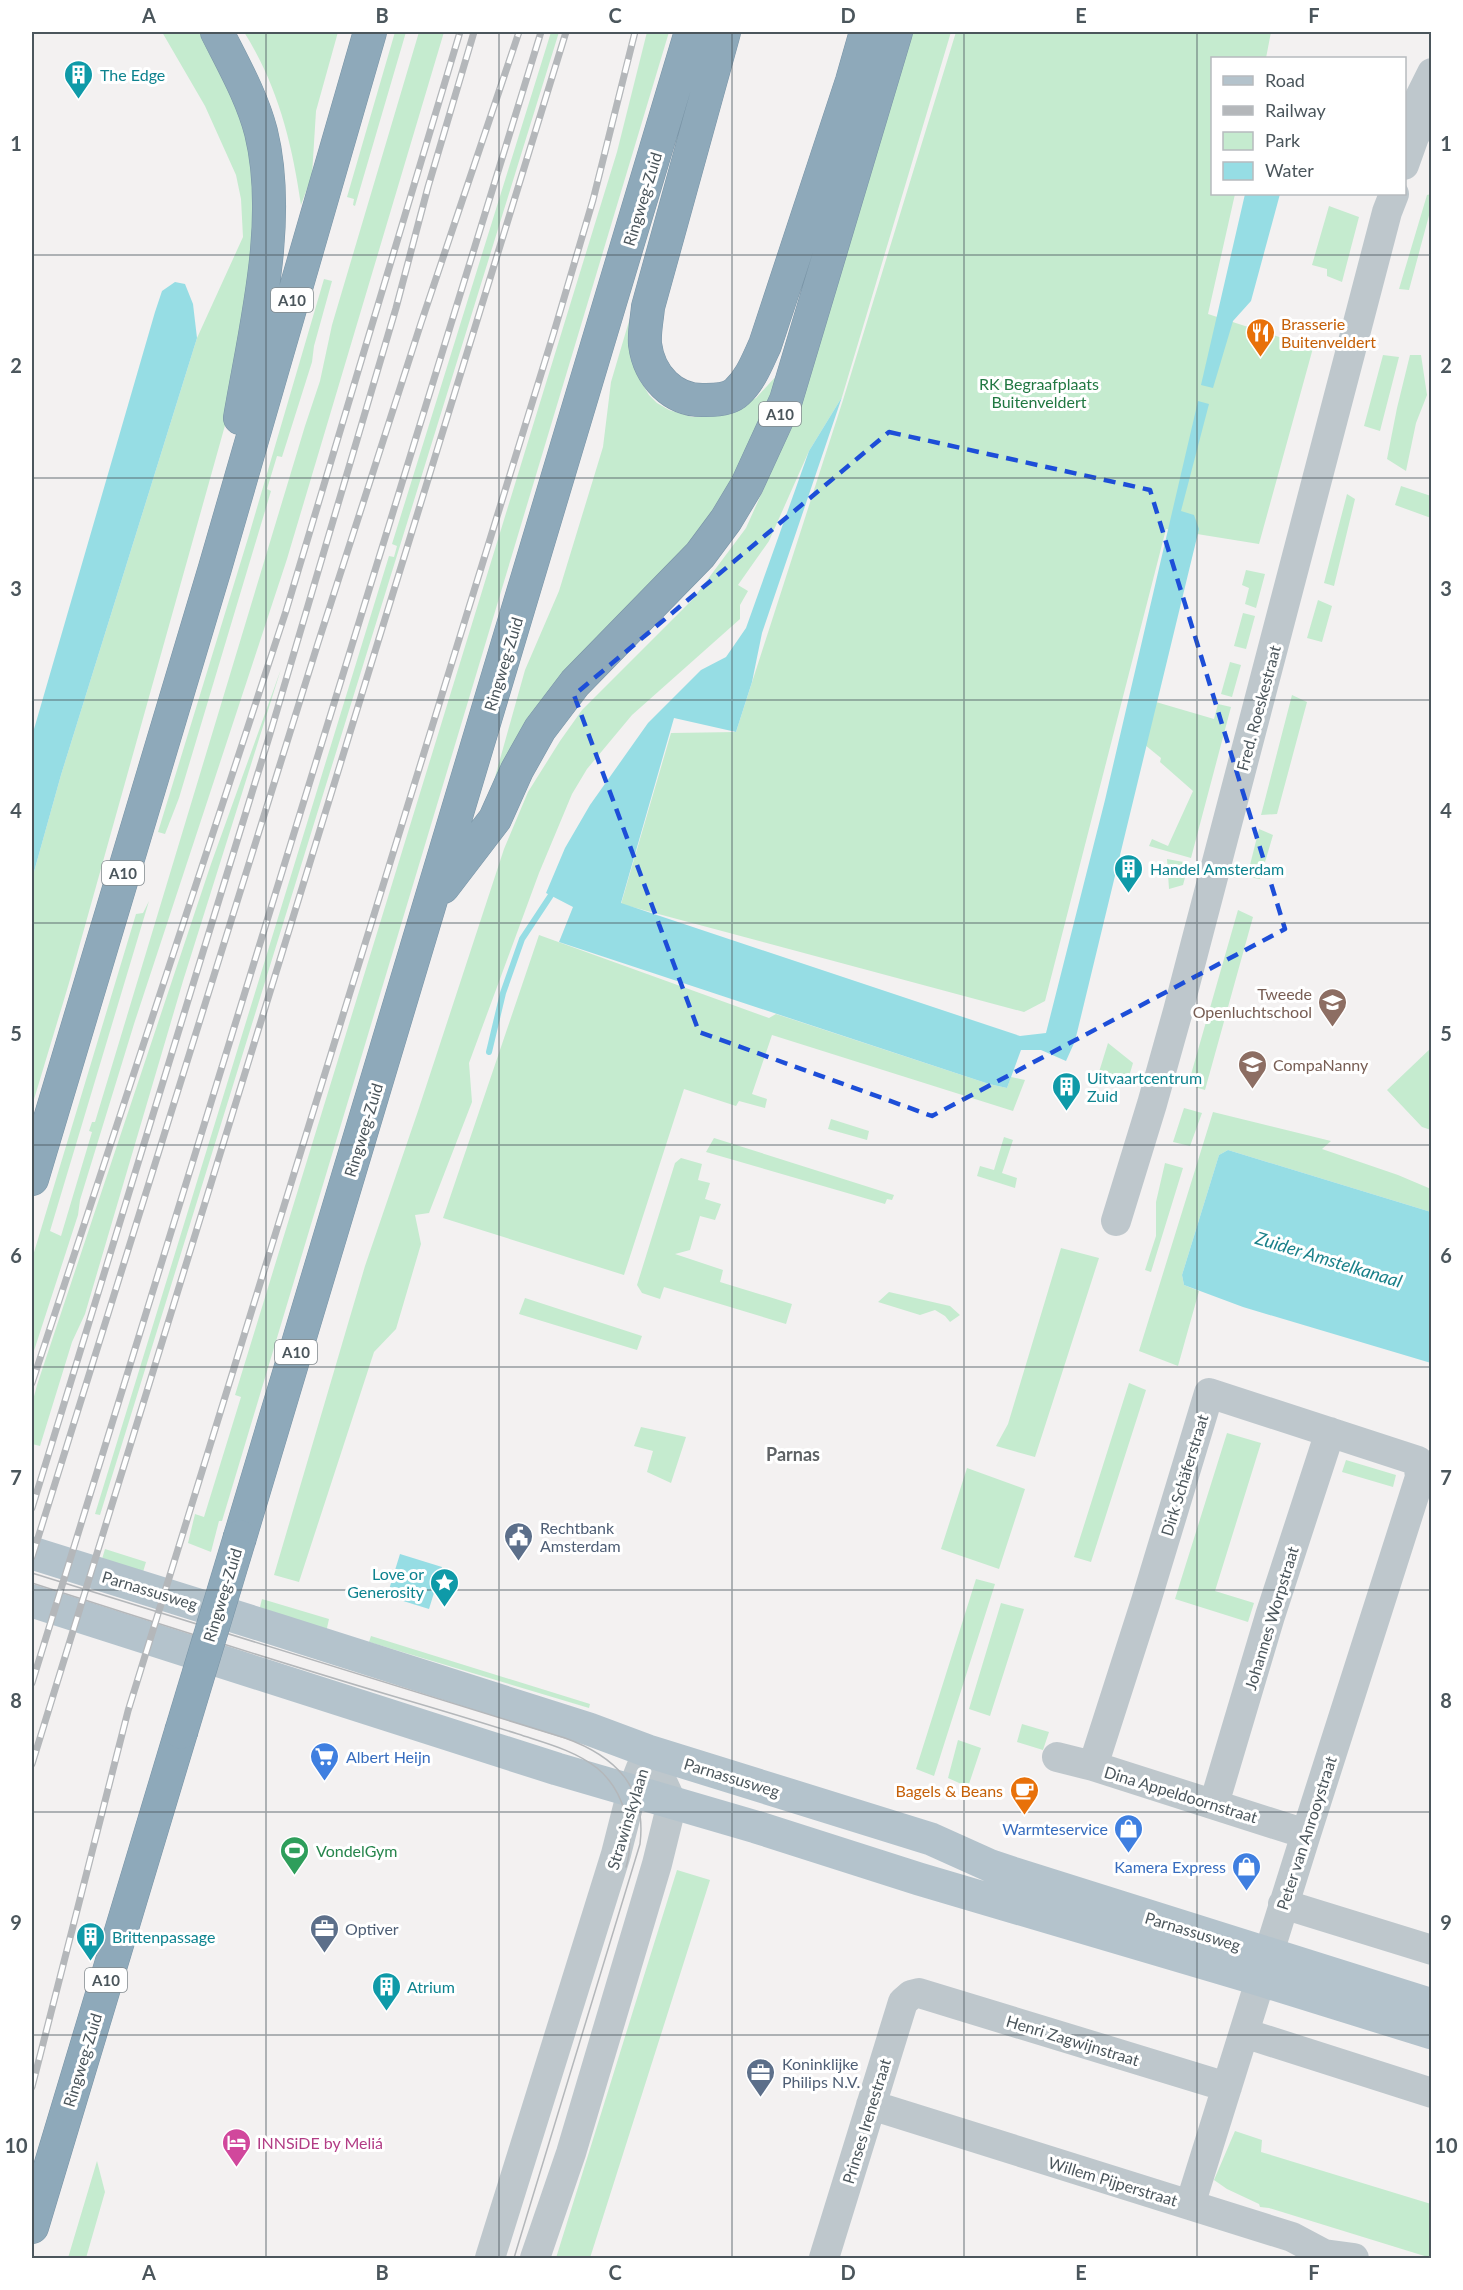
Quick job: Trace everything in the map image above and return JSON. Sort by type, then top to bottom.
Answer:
[{"type":"highway","name":"A10","points":[[215,568],[269,234],[268,195],[261,131],[246,90],[217,32]]},
{"type":"highway","name":"A10","points":[[32,1179],[215,568],[370,32]]},
{"type":"highway","name":"Ringweg-Zuid","points":[[32,2228],[692,32]]},
{"type":"highway","name":"A10","points":[[724,32],[648,307],[646,326],[645,343],[651,366],[678,396],[699,400],[717,400],[735,394],[750,378],[765,345],[866,32]]},
{"type":"highway","name":"A10","points":[[430,904],[495,819],[517,770],[540,729],[575,682],[700,555],[726,520],[747,484],[786,400],[896,32]]},
{"type":"main road","name":"Parnassusweg","points":[[32,1553],[278,1629],[589,1729],[648,1751],[931,1839],[1015,1874],[1196,1933],[1265,1967],[1431,2032]]},
{"type":"main road","name":"Parnassusweg","points":[[32,1600],[408,1723],[756,1827],[919,1879],[1265,1967],[1431,2005]]},
{"type":"street","points":[[1414,137],[1417,104],[1431,73]]},
{"type":"street","points":[[1406,159],[1414,137],[1431,105]]},
{"type":"street","name":"Fred. Roeskestraat","points":[[1116,1221],[1178,1011],[1387,212],[1394,195]]},
{"type":"street","name":"Dirk Schäferstraat","points":[[1093,1766],[1143,1612],[1209,1393],[1418,1461]]},
{"type":"street","name":"Johannes Worpstraat","points":[[1214,1804],[1270,1616],[1330,1432]]},
{"type":"street","name":"Peter van Anrooystraat","points":[[1190,2205],[1305,1834],[1420,1477],[1418,1461]]},
{"type":"street","name":"Strawinskylaan","points":[[490,2259],[616,1854],[632,1791],[648,1751]]},
{"type":"street","name":"Strawinskylaan","points":[[648,1751],[672,1803]]},
{"type":"street","name":"Dina Appeldoornstraat","points":[[1057,1757],[1093,1766],[1305,1834]]},
{"type":"street","points":[[535,2259],[571,2153],[657,1864],[672,1803]]},
{"type":"street","points":[[1283,1904],[1431,1950]]},
{"type":"street","name":"Henri Zagwijnstraat","points":[[919,1993],[1227,2087]]},
{"type":"street","name":"Prinses Irenestraat","points":[[824,2259],[903,2002],[911,1995],[919,1993]]},
{"type":"street","points":[[1244,2032],[1431,2093]]},
{"type":"street","name":"Willem Pijperstraat","points":[[871,2105],[1292,2237],[1323,2256],[1354,2259]]},
{"type":"street","points":[[529,2130],[538,2126],[554,2129],[566,2138],[571,2153]]},
{"type":"street","points":[[513,2186],[532,2200],[541,2201],[557,2196]]},
{"type":"highlighted area","points":[[889,432],[1150,490],[1285,929],[932,1116],[699,1032],[574,695]]},
{"type":"green space","points":[[162,32],[200,32],[223,74],[266,183],[243,361],[69,983],[32,1106],[32,879],[61,775],[197,338],[243,237],[241,199],[236,175],[205,106]]},
{"type":"green space","points":[[244,32],[338,32],[316,111],[312,175],[301,205],[288,137],[275,94]]},
{"type":"green space","points":[[395,32],[406,32],[355,206],[353,205],[354,199],[347,197]]},
{"type":"green space","points":[[419,32],[444,32],[287,559],[134,1024],[80,1200],[78,1215],[32,1357],[32,1259],[136,914],[143,913],[149,901],[50,1231],[61,1236],[92,1132],[89,1131],[92,1122],[95,1122],[320,381],[332,325]]},
{"type":"green space","points":[[551,32],[559,32],[100,1515],[95,1514],[389,556],[394,557],[397,546],[392,544]]},
{"type":"green space","points":[[647,32],[669,32],[211,1552],[188,1543],[195,1514],[204,1517],[241,1397],[235,1395],[617,152]]},
{"type":"green space","points":[[912,32],[951,32],[842,397],[809,451],[769,541],[738,585],[748,591],[740,605],[740,619],[632,715],[587,769],[572,794],[539,873],[469,1063],[472,1102],[429,1213],[415,1215],[421,1244],[396,1329],[374,1352],[299,1582],[274,1575],[365,1266],[504,849],[528,792],[582,710],[693,599],[746,528],[786,439]]},
{"type":"green space","name":"RK Begraafplaats Buitenveldert","points":[[956,32],[1271,32],[1266,57],[1211,57],[1211,195],[1235,195],[1208,314],[1313,348],[1259,544],[1166,529],[1045,1001],[1024,1012],[621,904],[671,733],[736,732],[843,400]]},
{"type":"green space","points":[[1431,194],[1431,208],[1409,290],[1399,289],[1427,195]]},
{"type":"green space","points":[[1329,206],[1359,217],[1342,282],[1327,276],[1327,269],[1312,265]]},
{"type":"green space","points":[[324,279],[332,281],[314,346],[312,362],[282,457],[277,456],[267,489],[271,491],[179,798],[165,834],[158,832],[249,535]]},
{"type":"green space","points":[[632,311],[637,375],[649,395],[669,410],[692,417],[722,413],[756,398],[779,373],[731,495],[490,795],[525,670],[559,591],[603,447],[611,382]]},
{"type":"green space","points":[[1383,355],[1399,357],[1380,431],[1364,426]]},
{"type":"green space","points":[[1410,355],[1421,355],[1427,395],[1416,423],[1406,471],[1387,459]]},
{"type":"green space","points":[[1401,486],[1431,496],[1431,518],[1395,505]]},
{"type":"green space","points":[[1347,494],[1355,499],[1334,586],[1324,583]]},
{"type":"green space","points":[[1246,570],[1265,574],[1256,608],[1245,604],[1249,588],[1242,585]]},
{"type":"green space","points":[[1318,600],[1332,606],[1322,642],[1307,638]]},
{"type":"green space","points":[[1243,613],[1255,616],[1246,649],[1234,646]]},
{"type":"green space","points":[[1230,662],[1241,665],[1232,697],[1221,694]]},
{"type":"green space","points":[[281,669],[183,981],[85,1314],[72,1342],[40,1446],[32,1444],[32,1404],[37,1385],[211,864]]},
{"type":"green space","points":[[1292,695],[1307,702],[1277,814],[1261,815]]},
{"type":"green space","points":[[1156,702],[1214,719],[1218,704],[1231,707],[1191,858],[1149,846],[1152,839],[1168,846],[1193,791],[1160,762],[1161,758],[1145,745]]},
{"type":"green space","points":[[1259,829],[1273,835],[1260,879],[1247,877]]},
{"type":"green space","points":[[1167,859],[1189,863],[1183,885],[1169,889]]},
{"type":"green space","points":[[1238,910],[1253,917],[1205,1090],[1188,1085]]},
{"type":"green space","points":[[539,935],[769,1018],[776,1014],[989,1084],[1007,1088],[1011,1077],[1025,1080],[1013,1111],[772,1035],[752,1094],[767,1099],[765,1108],[739,1101],[736,1106],[684,1089],[624,1275],[443,1218]]},
{"type":"green space","points":[[1108,1043],[1133,1063],[1128,1080],[1099,1072]]},
{"type":"green space","points":[[1431,1048],[1431,1130],[1422,1127],[1387,1090]]},
{"type":"green space","points":[[1184,1108],[1202,1113],[1190,1146],[1173,1142]]},
{"type":"green space","points":[[1213,1112],[1331,1141],[1322,1149],[1431,1189],[1431,1212],[1228,1150],[1219,1155],[1182,1275],[1184,1285],[1199,1291],[1178,1366],[1139,1351]]},
{"type":"green space","points":[[831,1119],[869,1131],[867,1140],[828,1129]]},
{"type":"green space","points":[[1004,1137],[1013,1140],[1002,1173],[1017,1178],[1015,1188],[977,1176],[980,1166],[994,1170]]},
{"type":"green space","points":[[714,1138],[894,1195],[892,1200],[887,1199],[885,1204],[706,1152]]},
{"type":"green space","points":[[681,1158],[702,1164],[698,1180],[710,1183],[705,1199],[721,1204],[715,1220],[700,1216],[690,1250],[675,1254],[723,1270],[720,1282],[792,1304],[786,1324],[664,1287],[660,1299],[642,1293],[637,1285],[675,1163]]},
{"type":"green space","points":[[1165,1163],[1183,1168],[1151,1272],[1145,1270],[1156,1236],[1156,1202]]},
{"type":"green space","points":[[1061,1248],[1099,1258],[1035,1457],[996,1446],[1008,1424]]},
{"type":"green space","points":[[889,1292],[950,1306],[960,1315],[950,1322],[935,1310],[920,1315],[878,1302]]},
{"type":"green space","points":[[525,1298],[642,1336],[637,1350],[519,1314]]},
{"type":"green space","points":[[1129,1383],[1146,1390],[1091,1562],[1074,1557]]},
{"type":"green space","points":[[641,1427],[686,1437],[671,1483],[647,1472],[653,1451],[634,1446]]},
{"type":"green space","points":[[1227,1433],[1261,1443],[1215,1591],[1254,1603],[1248,1622],[1175,1599]]},
{"type":"green space","points":[[1346,1460],[1396,1475],[1393,1487],[1342,1472]]},
{"type":"green space","points":[[967,1468],[1025,1489],[999,1569],[941,1549]]},
{"type":"green space","points":[[105,1549],[146,1562],[140,1582],[99,1569]]},
{"type":"green space","points":[[976,1579],[995,1584],[934,1776],[916,1769]]},
{"type":"green space","points":[[262,1599],[329,1619],[325,1637],[257,1619]]},
{"type":"green space","points":[[1001,1603],[1024,1609],[990,1716],[969,1709]]},
{"type":"green space","points":[[371,1636],[590,1704],[589,1708],[369,1642]]},
{"type":"green space","points":[[1022,1724],[1049,1732],[1043,1750],[1017,1742]]},
{"type":"green space","points":[[958,1740],[981,1748],[968,1787],[948,1778]]},
{"type":"green space","points":[[677,1870],[710,1880],[590,2258],[556,2258]]},
{"type":"green space","points":[[1235,2131],[1262,2140],[1261,2152],[1431,2204],[1431,2258],[1260,2207],[1259,2204],[1227,2189],[1214,2180]]},
{"type":"green space","points":[[97,2161],[105,2192],[86,2258],[68,2258]]},
{"type":"water","points":[[1245,195],[1280,195],[1251,301],[1233,321],[1213,388],[1201,385]]},
{"type":"water","points":[[175,282],[185,284],[193,304],[197,338],[61,775],[32,879],[32,736],[155,312],[162,291]]},
{"type":"water","points":[[842,397],[762,633],[752,682],[736,732],[674,718],[621,903],[1020,1036],[1046,1033],[1105,800],[1198,401],[1209,404],[1181,511],[1194,515],[1199,529],[1075,1041],[1066,1061],[1041,1050],[1021,1050],[1007,1088],[559,942],[573,907],[546,893],[565,848],[590,805],[648,723],[701,670],[726,657],[746,628],[809,451]]},
{"type":"water","name":"Zuider Amstelkanaal","points":[[1228,1150],[1431,1212],[1431,1363],[1243,1307],[1184,1285],[1182,1275],[1219,1155]]},
{"type":"water","points":[[400,1554],[442,1567],[429,1609],[387,1596]]},
{"type":"waterway","points":[[489,1052],[503,993],[522,939],[555,889]]},
{"type":"tram line","points":[[32,1573],[565,1738],[599,1754],[624,1776],[633,1790],[638,1806],[641,1824],[640,1844],[514,2258]]},
{"type":"tram line","points":[[32,1583],[503,1729],[569,1752],[597,1768],[621,1800],[628,1827],[629,1854],[626,1867]]},
{"type":"railway","points":[[32,1383],[286,611],[460,32]]},
{"type":"railway","points":[[32,1508],[270,734],[396,308],[428,187],[474,32]]},
{"type":"railway","points":[[32,1557],[318,643],[421,323],[519,32]]},
{"type":"railway","points":[[32,1683],[541,32]]},
{"type":"railway","points":[[32,1764],[566,32]]},
{"type":"railway","points":[[32,2087],[128,1711],[554,332],[593,200],[635,32]]},
{"type":"place","name":"The Edge","points":[[79,100]]},
{"type":"place","name":"Brasserie Buitenveldert","points":[[1260,358]]},
{"type":"place","name":"Handel Amsterdam","points":[[1129,894]]},
{"type":"place","name":"Tweede Openluchtschool","points":[[1333,1028]]},
{"type":"place","name":"CompaNanny","points":[[1252,1090]]},
{"type":"place","name":"Uitvaartcentrum Zuid","points":[[1066,1112]]},
{"type":"place","name":"Rechtbank Amsterdam","points":[[519,1562]]},
{"type":"place","name":"Love or Generosity","points":[[445,1608]]},
{"type":"place","name":"Albert Heijn","points":[[325,1782]]},
{"type":"place","name":"Bagels & Beans","points":[[1024,1816]]},
{"type":"place","name":"Warmteservice","points":[[1129,1854]]},
{"type":"place","name":"VondelGym","points":[[295,1876]]},
{"type":"place","name":"Kamera Express","points":[[1247,1892]]},
{"type":"place","name":"Optiver","points":[[324,1954]]},
{"type":"place","name":"Brittenpassage","points":[[91,1962]]},
{"type":"place","name":"Atrium","points":[[386,2012]]},
{"type":"place","name":"Koninklijke Philips N.V.","points":[[761,2098]]},
{"type":"place","name":"INNSiDE by Meliá","points":[[236,2168]]},
{"type":"district","name":"Parnas","points":[[793,1454]]}]
